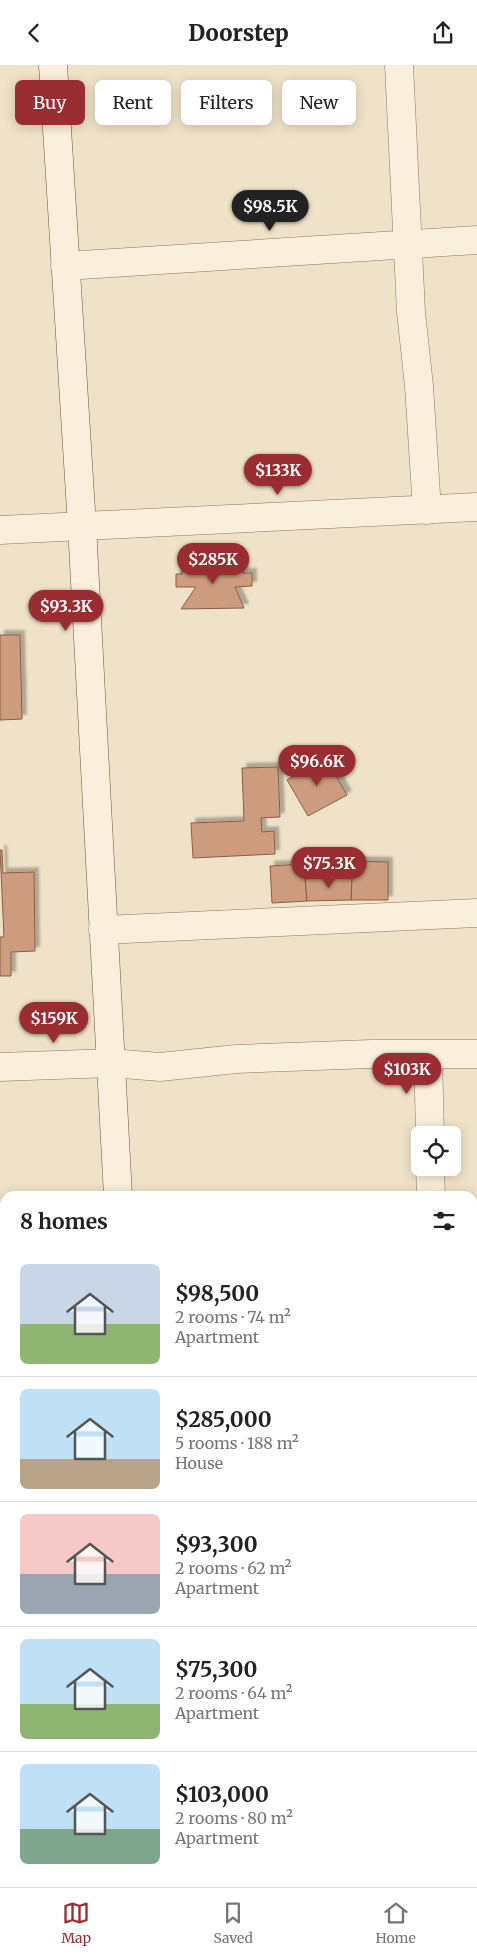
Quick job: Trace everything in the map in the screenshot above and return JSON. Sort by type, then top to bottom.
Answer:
[{"type":"street","points":[[54,65],[82,526],[118,1191]]},
{"type":"street","points":[[398,65],[411,312],[419,386],[427,510]]},
{"type":"street","points":[[65,266],[477,240]]},
{"type":"street","points":[[0,531],[477,507]]},
{"type":"street","points":[[103,930],[477,913]]},
{"type":"street","points":[[0,1067],[111,1063],[160,1067],[236,1059],[371,1054],[477,1054]]},
{"type":"street","points":[[428,1055],[430,1126]]},
{"type":"street","points":[[430,1176],[431,1191]]},
{"type":"building","points":[[182,563],[243,564],[243,573],[252,573],[252,586],[235,587],[244,608],[181,609],[196,587],[176,587],[176,574],[182,574]]},
{"type":"building","points":[[0,635],[20,635],[22,719],[0,720]]},
{"type":"building","points":[[325,757],[347,795],[308,816],[287,780]]},
{"type":"building","points":[[278,767],[280,817],[261,818],[262,832],[274,831],[275,854],[193,858],[191,823],[244,821],[242,768]]},
{"type":"building","points":[[0,850],[2,850],[3,873],[34,872],[35,951],[11,952],[11,976],[0,976],[0,937],[4,937]]},
{"type":"building","points":[[352,861],[388,862],[388,900],[351,900]]},
{"type":"building","points":[[304,864],[307,901],[272,903],[270,866]]},
{"type":"building","points":[[352,877],[351,900],[307,901],[305,878]]}]
